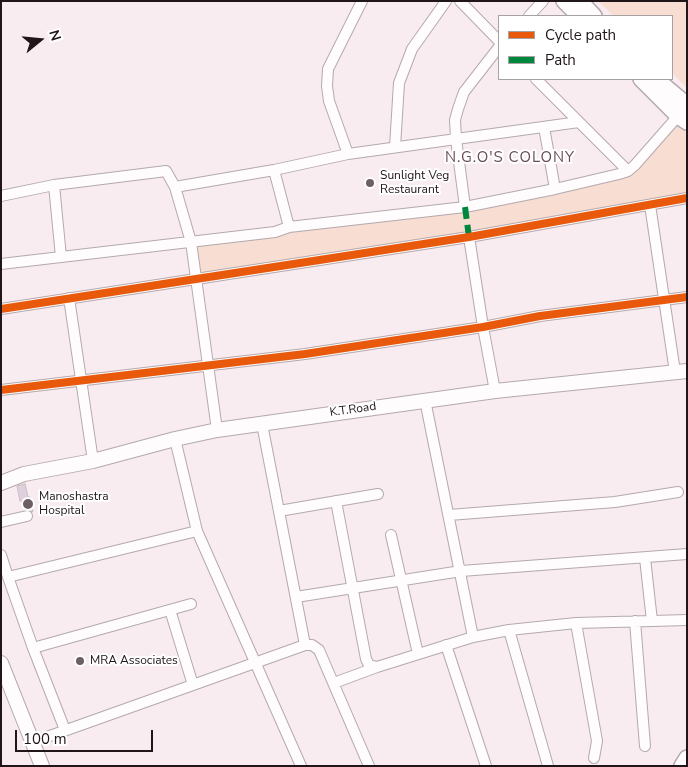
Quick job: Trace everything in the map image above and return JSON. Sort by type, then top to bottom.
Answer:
[{"type":"main road","points":[[564,1],[578,15]]},
{"type":"main road","points":[[580,1],[593,15]]},
{"type":"main road","points":[[642,80],[684,115]]},
{"type":"main road","points":[[657,80],[684,115]]},
{"type":"main road","name":"K.T.Road","points":[[1,483],[24,474],[93,461],[174,439],[217,430],[495,391],[681,372]]},
{"type":"main road","name":"K.T.Road","points":[[1,472],[24,474]]},
{"type":"main road","points":[[1,663],[42,766]]},
{"type":"main road","points":[[682,766],[687,758]]},
{"type":"street","points":[[348,154],[329,101],[327,86],[328,69],[362,1]]},
{"type":"street","points":[[395,147],[399,83],[412,50],[446,1]]},
{"type":"street","points":[[460,1],[498,40]]},
{"type":"street","points":[[530,15],[543,1]]},
{"type":"street","points":[[465,207],[456,139],[456,120],[464,92],[498,48]]},
{"type":"street","points":[[537,80],[628,171]]},
{"type":"street","points":[[1,264],[275,232],[289,227],[465,207],[555,189],[628,171],[684,115]]},
{"type":"street","points":[[175,186],[274,170],[348,154],[579,122]]},
{"type":"street","points":[[544,127],[555,189]]},
{"type":"street","points":[[274,170],[289,227]]},
{"type":"street","points":[[1,196],[54,185],[166,171],[175,186],[191,242],[217,430]]},
{"type":"street","points":[[54,185],[61,257]]},
{"type":"street","points":[[1,309],[469,237],[687,198]]},
{"type":"street","points":[[650,206],[663,301],[681,372]]},
{"type":"street","points":[[469,237],[495,391]]},
{"type":"street","points":[[69,298],[93,461]]},
{"type":"street","points":[[1,390],[305,354],[483,327],[540,316],[687,298]]},
{"type":"street","points":[[425,400],[474,637]]},
{"type":"street","points":[[262,424],[305,645]]},
{"type":"street","points":[[174,439],[197,531],[301,766]]},
{"type":"street","points":[[449,515],[615,502],[678,492]]},
{"type":"street","points":[[279,511],[378,494]]},
{"type":"street","points":[[336,501],[366,659],[369,665],[377,666]]},
{"type":"street","points":[[1,522],[27,516]]},
{"type":"street","points":[[8,577],[197,531]]},
{"type":"street","points":[[391,535],[418,654]]},
{"type":"street","points":[[296,597],[461,571],[687,554]]},
{"type":"street","points":[[1,555],[65,730]]},
{"type":"street","points":[[645,558],[652,622]]},
{"type":"street","points":[[34,648],[191,604]]},
{"type":"street","points":[[170,610],[193,685]]},
{"type":"street","points":[[334,683],[377,666],[446,645],[509,630],[576,623],[687,620]]},
{"type":"street","points":[[635,621],[645,746]]},
{"type":"street","points":[[576,623],[597,741],[594,758]]},
{"type":"street","points":[[509,630],[548,766]]},
{"type":"street","points":[[33,742],[305,645],[312,645],[320,650],[369,766]]},
{"type":"street","points":[[446,645],[486,766]]},
{"type":"shaded area","points":[[598,1],[687,1],[687,88],[673,74],[673,15],[613,15]]},
{"type":"shaded area","points":[[678,116],[687,122],[687,198],[196,278],[190,240],[473,209],[628,171]]},
{"type":"building","points":[[25,484],[33,512],[25,510],[23,501],[20,501],[17,486]]},
{"type":"marked path","points":[[465,207],[469,237]]},
{"type":"cycle path","points":[[1,309],[469,237],[687,198]]},
{"type":"cycle path","points":[[1,390],[305,354],[483,327],[540,316],[687,297]]},
{"type":"place","name":"Sunlight Veg Restaurant","points":[[370,183]]},
{"type":"place","name":"Manoshastra Hospital","points":[[28,504]]},
{"type":"place","name":"MRA Associates","points":[[80,661]]},
{"type":"district","name":"N.G.O'S COLONY","points":[[510,158]]}]
